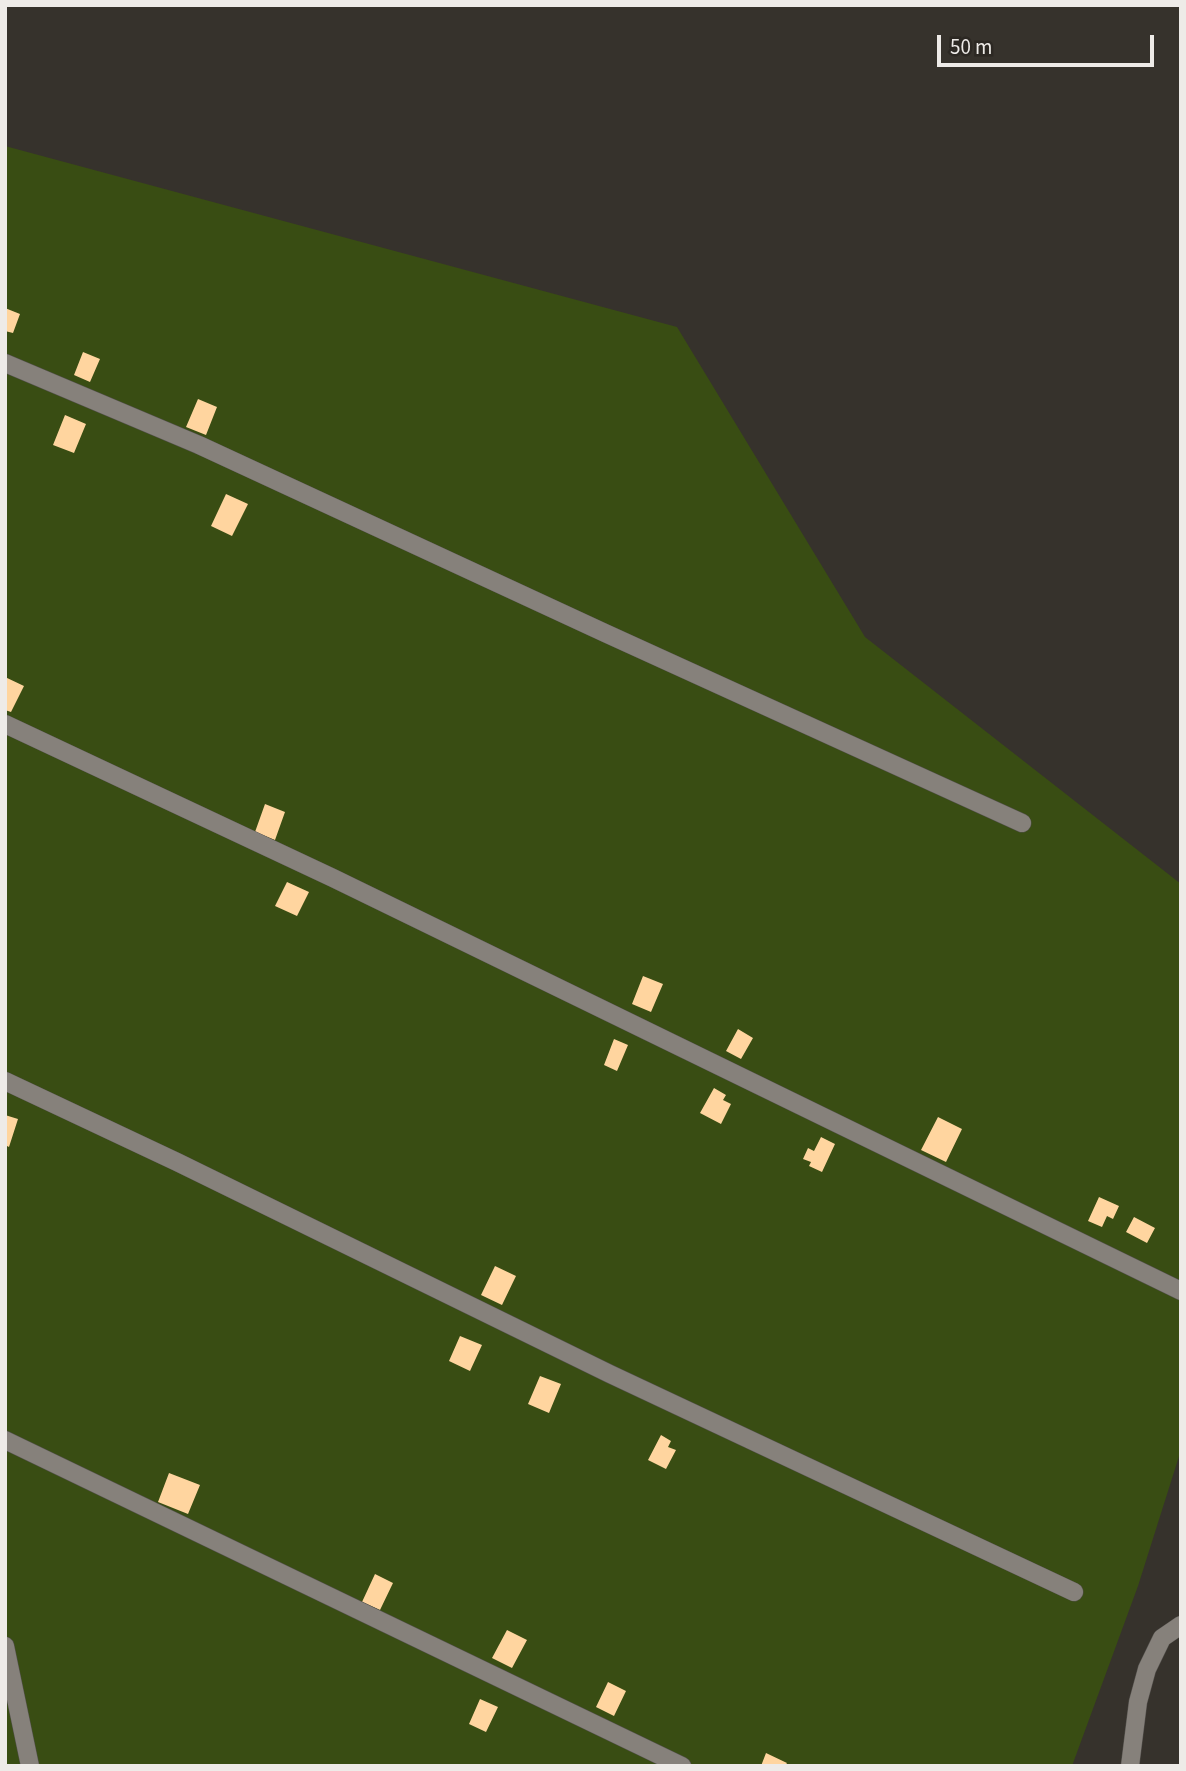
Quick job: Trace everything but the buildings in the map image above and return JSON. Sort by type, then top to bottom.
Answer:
[{"type":"street","points":[[5,363],[199,445],[1022,822]]},
{"type":"street","points":[[5,724],[333,878],[1181,1291]]},
{"type":"street","points":[[5,1081],[610,1374],[1074,1592]]},
{"type":"street","points":[[5,1440],[682,1766]]},
{"type":"street","points":[[1130,1766],[1138,1702],[1146,1670],[1162,1638],[1181,1625]]},
{"type":"street","points":[[5,1646],[30,1766]]},
{"type":"green space","points":[[5,146],[677,327],[865,637],[1181,884],[1181,1450],[1138,1586],[1072,1766],[5,1766]]}]
